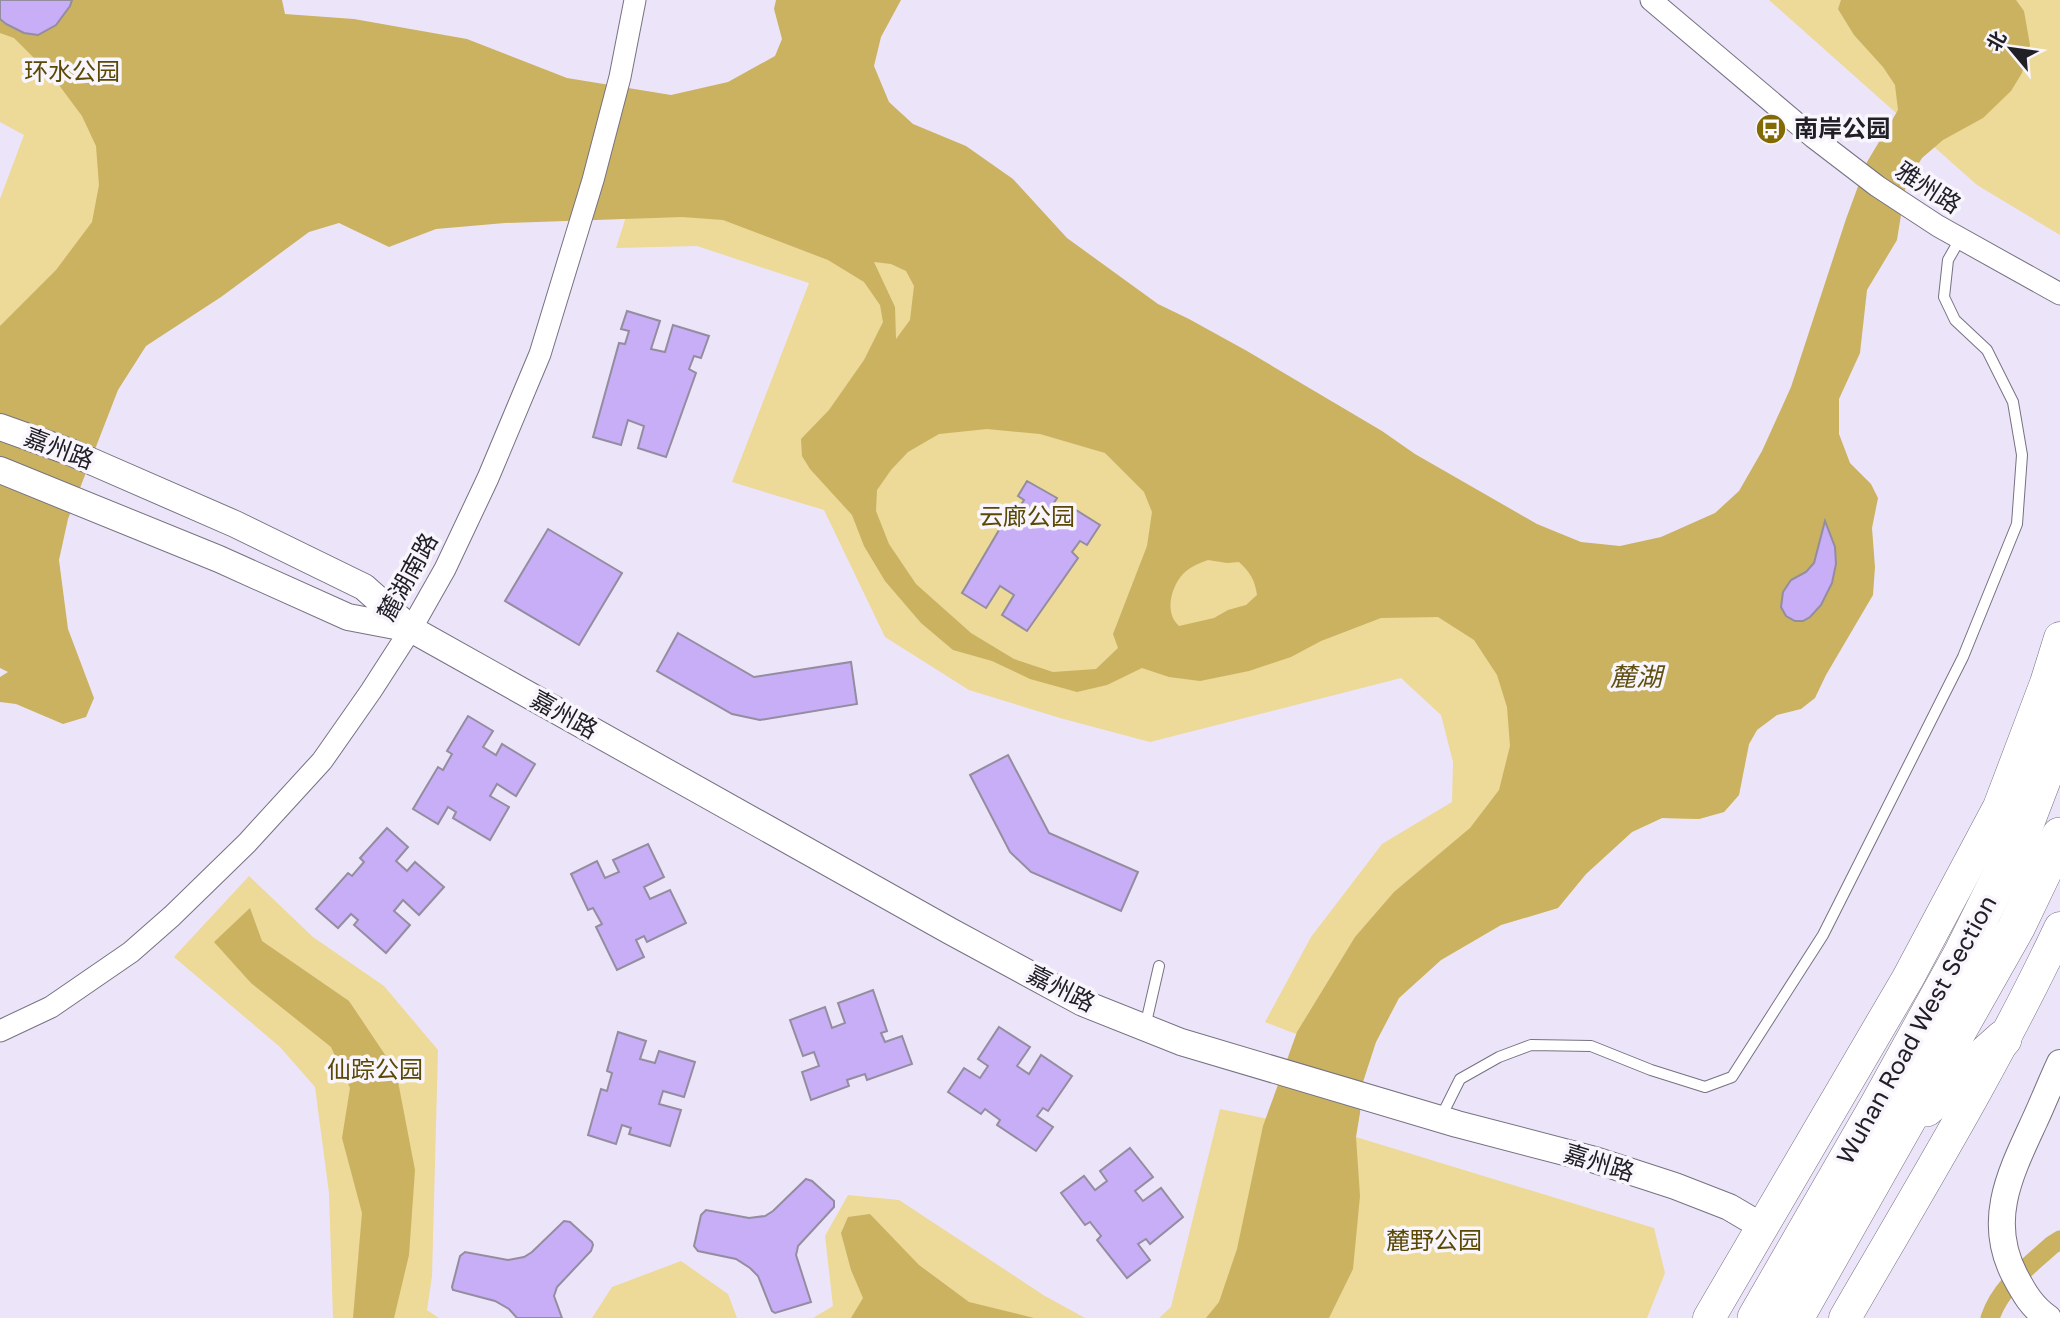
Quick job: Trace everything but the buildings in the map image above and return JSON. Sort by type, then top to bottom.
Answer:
[{"type":"highway","points":[[2021,835],[2060,680]]},
{"type":"highway","name":"Wuhan Road West Section","points":[[1756,1318],[1943,989],[2021,835],[2060,733]]},
{"type":"highway","name":"Wuhan Road West Section","points":[[1795,1318],[2016,928],[2060,836]]},
{"type":"highway","points":[[1905,1127],[2003,1039]]},
{"type":"main road","points":[[1709,1318],[1908,978],[1999,807],[2046,683],[2060,638]]},
{"type":"main road","points":[[1844,1318],[1925,1180],[2003,1039],[2060,928]]},
{"type":"street","name":"麓湖南路","points":[[0,1031],[51,1007],[131,951],[173,916],[247,843],[322,761],[372,691],[411,629],[445,569],[488,478],[540,354],[593,180],[620,78],[635,0]]},
{"type":"street","name":"雅州路","points":[[1651,0],[1813,137],[1877,186],[1960,239],[2060,294]]},
{"type":"street","name":"嘉州路","points":[[0,427],[71,452],[235,524],[364,587],[411,629],[1083,1003],[1181,1042],[1440,1119],[1595,1160],[1675,1186],[1728,1207],[1763,1227]]},
{"type":"street","name":"嘉州路","points":[[0,470],[219,559],[348,617],[411,629]]},
{"type":"street","points":[[2048,1318],[2037,1311],[2024,1294],[2007,1261],[2002,1242],[2001,1219],[2014,1163],[2060,1063]]},
{"type":"lane","points":[[1440,1119],[1460,1079],[1499,1057],[1531,1045],[1591,1046],[1651,1070],[1705,1087],[1731,1077],[1823,935],[1963,657],[2017,524],[2022,456],[2013,402],[1987,350],[1955,320],[1944,297],[1948,260],[1960,239]]},
{"type":"lane","points":[[1145,1027],[1159,965]]},
{"type":"green space","name":"环水公园","points":[[0,0],[145,0],[134,168],[0,374],[0,199],[24,135],[0,122]]},
{"type":"green space","points":[[1769,0],[2060,0],[2060,235],[1977,185]]},
{"type":"green space","name":"云廊公园","points":[[653,132],[1757,730],[1749,744],[1739,795],[1724,812],[1699,819],[1662,818],[1632,832],[1586,874],[1558,908],[1501,925],[1441,960],[1399,998],[1376,1042],[1369,1062],[1265,1022],[1311,937],[1382,844],[1452,802],[1453,762],[1441,715],[1401,678],[1150,742],[969,690],[885,637],[824,510],[732,482],[809,283],[697,246],[616,248]]},
{"type":"green space","name":"仙踪公园","points":[[249,876],[313,937],[384,986],[438,1050],[432,1276],[427,1310],[439,1318],[333,1318],[329,1193],[315,1087],[280,1047],[174,957]]},
{"type":"green space","name":"麓野公园","points":[[1220,1109],[1356,1137],[1654,1228],[1665,1273],[1647,1318],[1159,1318],[1171,1307]]},
{"type":"green space","points":[[848,1195],[899,1200],[1045,1296],[1085,1318],[813,1318],[833,1306],[825,1236]]},
{"type":"green space","points":[[681,1261],[728,1294],[737,1318],[592,1318],[612,1287]]},
{"type":"water","name":"麓湖","points":[[72,0],[282,0],[285,14],[354,19],[467,39],[567,78],[671,95],[728,82],[775,56],[782,39],[774,9],[776,0],[901,0],[881,37],[874,66],[889,102],[913,124],[966,146],[1013,179],[1067,238],[1158,304],[1247,351],[1382,431],[1415,454],[1537,524],[1581,542],[1620,546],[1661,537],[1715,513],[1739,491],[1762,451],[1791,387],[1867,162],[1898,110],[1895,85],[1883,67],[1854,35],[1838,9],[1841,0],[2016,0],[2024,11],[2030,45],[2022,73],[2011,91],[1983,118],[1943,140],[1922,158],[1906,184],[1897,240],[1867,290],[1860,353],[1839,399],[1839,434],[1850,463],[1871,484],[1878,498],[1872,528],[1875,567],[1873,595],[1815,698],[1801,709],[1777,715],[1757,730],[1749,744],[1739,795],[1724,812],[1699,819],[1662,818],[1632,832],[1586,874],[1558,908],[1501,925],[1441,960],[1399,998],[1376,1042],[1363,1082],[1356,1137],[1360,1196],[1353,1269],[1329,1318],[1206,1318],[1219,1302],[1237,1249],[1263,1126],[1297,1032],[1355,937],[1394,892],[1470,828],[1499,790],[1510,746],[1507,707],[1497,675],[1474,640],[1438,617],[1381,618],[1321,641],[1291,657],[1249,671],[1200,681],[1169,677],[1142,668],[1107,685],[1077,692],[1030,679],[992,661],[953,650],[921,623],[885,581],[864,546],[852,515],[810,469],[802,456],[801,439],[829,410],[864,360],[883,322],[880,305],[864,282],[828,260],[723,220],[682,217],[505,223],[436,229],[389,247],[339,223],[309,232],[221,297],[146,346],[118,390],[68,519],[59,560],[68,629],[94,698],[86,717],[63,724],[16,704],[0,702],[0,677],[8,672],[0,668],[0,326],[56,270],[92,222],[99,185],[96,146],[82,116],[53,77],[14,38],[0,33],[0,19],[24,33],[38,35],[59,21]],"holes":[[[874,262],[891,264],[906,271],[914,286],[910,320],[896,339],[895,307]],[[987,429],[1040,434],[1105,453],[1144,492],[1152,512],[1147,546],[1113,634],[1118,648],[1096,669],[1053,672],[1014,659],[971,633],[916,584],[889,544],[876,511],[877,490],[908,452],[939,434]],[[1208,560],[1239,562],[1251,577],[1257,595],[1246,605],[1228,610],[1214,618],[1179,626],[1174,621],[1171,600],[1179,579],[1195,566]]]},
{"type":"water","points":[[250,908],[262,941],[349,1001],[396,1071],[415,1170],[409,1255],[394,1318],[353,1318],[362,1213],[342,1138],[350,1088],[331,1047],[251,983],[214,942]]},
{"type":"water","points":[[870,1214],[919,1265],[969,1302],[1034,1318],[851,1318],[863,1298],[851,1270],[841,1233],[848,1217]]},
{"type":"waterway","points":[[1990,1318],[2001,1296],[2016,1278],[2060,1240]]},
{"type":"place","name":"南岸公园","points":[[1771,129]]}]
